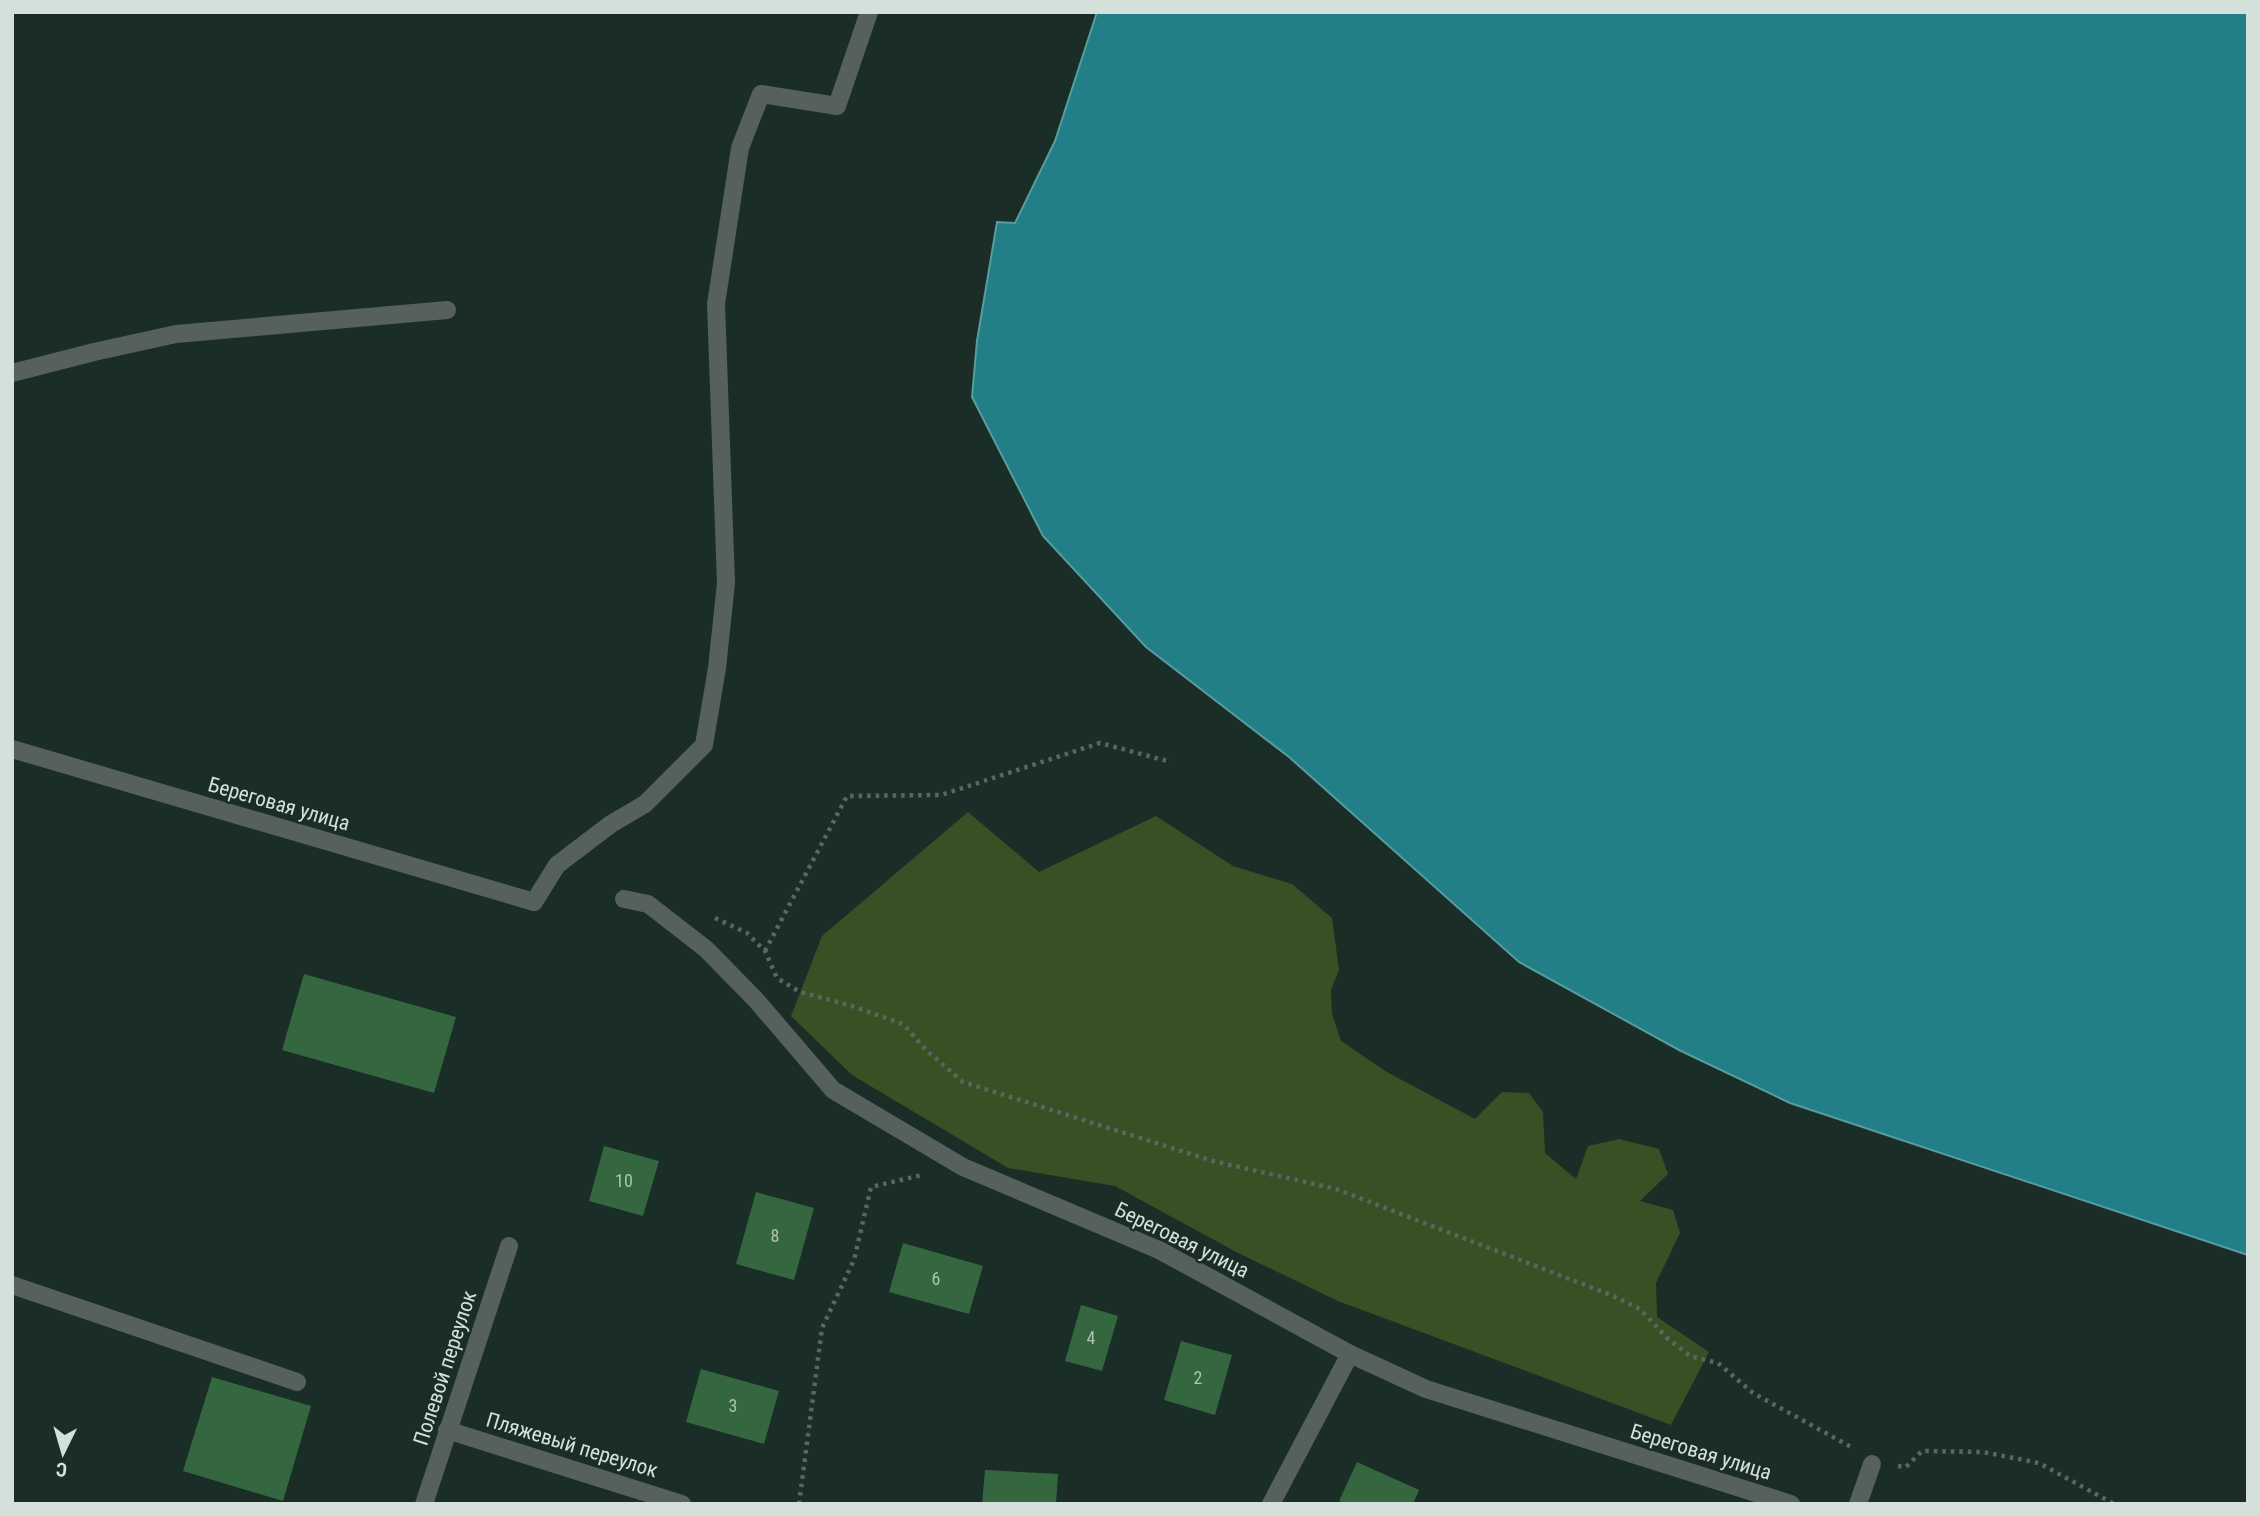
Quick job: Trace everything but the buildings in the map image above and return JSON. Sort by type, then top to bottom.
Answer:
[{"type":"street","name":"Береговая улица","points":[[12,749],[534,902],[557,865],[611,824],[645,803],[704,745],[717,668],[726,583],[716,304],[740,148],[761,94],[838,106],[869,12]]},
{"type":"street","points":[[12,373],[176,334],[447,310]]},
{"type":"street","name":"Береговая улица","points":[[624,899],[648,904],[706,949],[757,1000],[833,1090],[962,1167],[1159,1250],[1350,1354],[1426,1389],[1791,1504]]},
{"type":"street","name":"Полевой переулок","points":[[424,1504],[509,1246]]},
{"type":"street","points":[[12,1285],[297,1382]]},
{"type":"street","points":[[1271,1504],[1350,1354]]},
{"type":"street","name":"Пляжевый переулок","points":[[447,1430],[682,1504]]},
{"type":"street","points":[[1858,1504],[1872,1464]]},
{"type":"path","points":[[765,951],[848,796],[942,795],[1100,743],[1171,762]]},
{"type":"path","points":[[708,917],[719,919],[747,933],[765,951],[777,978],[800,992],[849,1004],[903,1024],[927,1051],[963,1082],[1213,1161],[1336,1189],[1640,1309],[1667,1338],[1690,1356],[1717,1363],[1752,1393],[1847,1443],[1872,1464],[1906,1466],[1922,1451],[1983,1452],[2039,1463],[2115,1504]]},
{"type":"path","points":[[799,1504],[822,1328],[855,1260],[871,1186],[962,1167]]},
{"type":"green space","points":[[968,812],[1039,872],[1156,816],[1233,866],[1292,884],[1332,918],[1339,970],[1331,990],[1332,1014],[1341,1041],[1387,1072],[1475,1119],[1502,1092],[1529,1093],[1543,1112],[1545,1153],[1576,1179],[1588,1146],[1619,1139],[1659,1149],[1668,1174],[1640,1201],[1673,1210],[1680,1233],[1656,1283],[1657,1317],[1709,1352],[1671,1425],[1338,1301],[1238,1253],[1115,1186],[1008,1168],[852,1075],[791,1016],[822,936]]},
{"type":"water","points":[[1097,12],[2248,12],[2248,1255],[1790,1103],[1679,1050],[1519,962],[1289,757],[1146,647],[1043,536],[972,397],[977,341],[997,222],[1015,223],[1055,141]]}]
